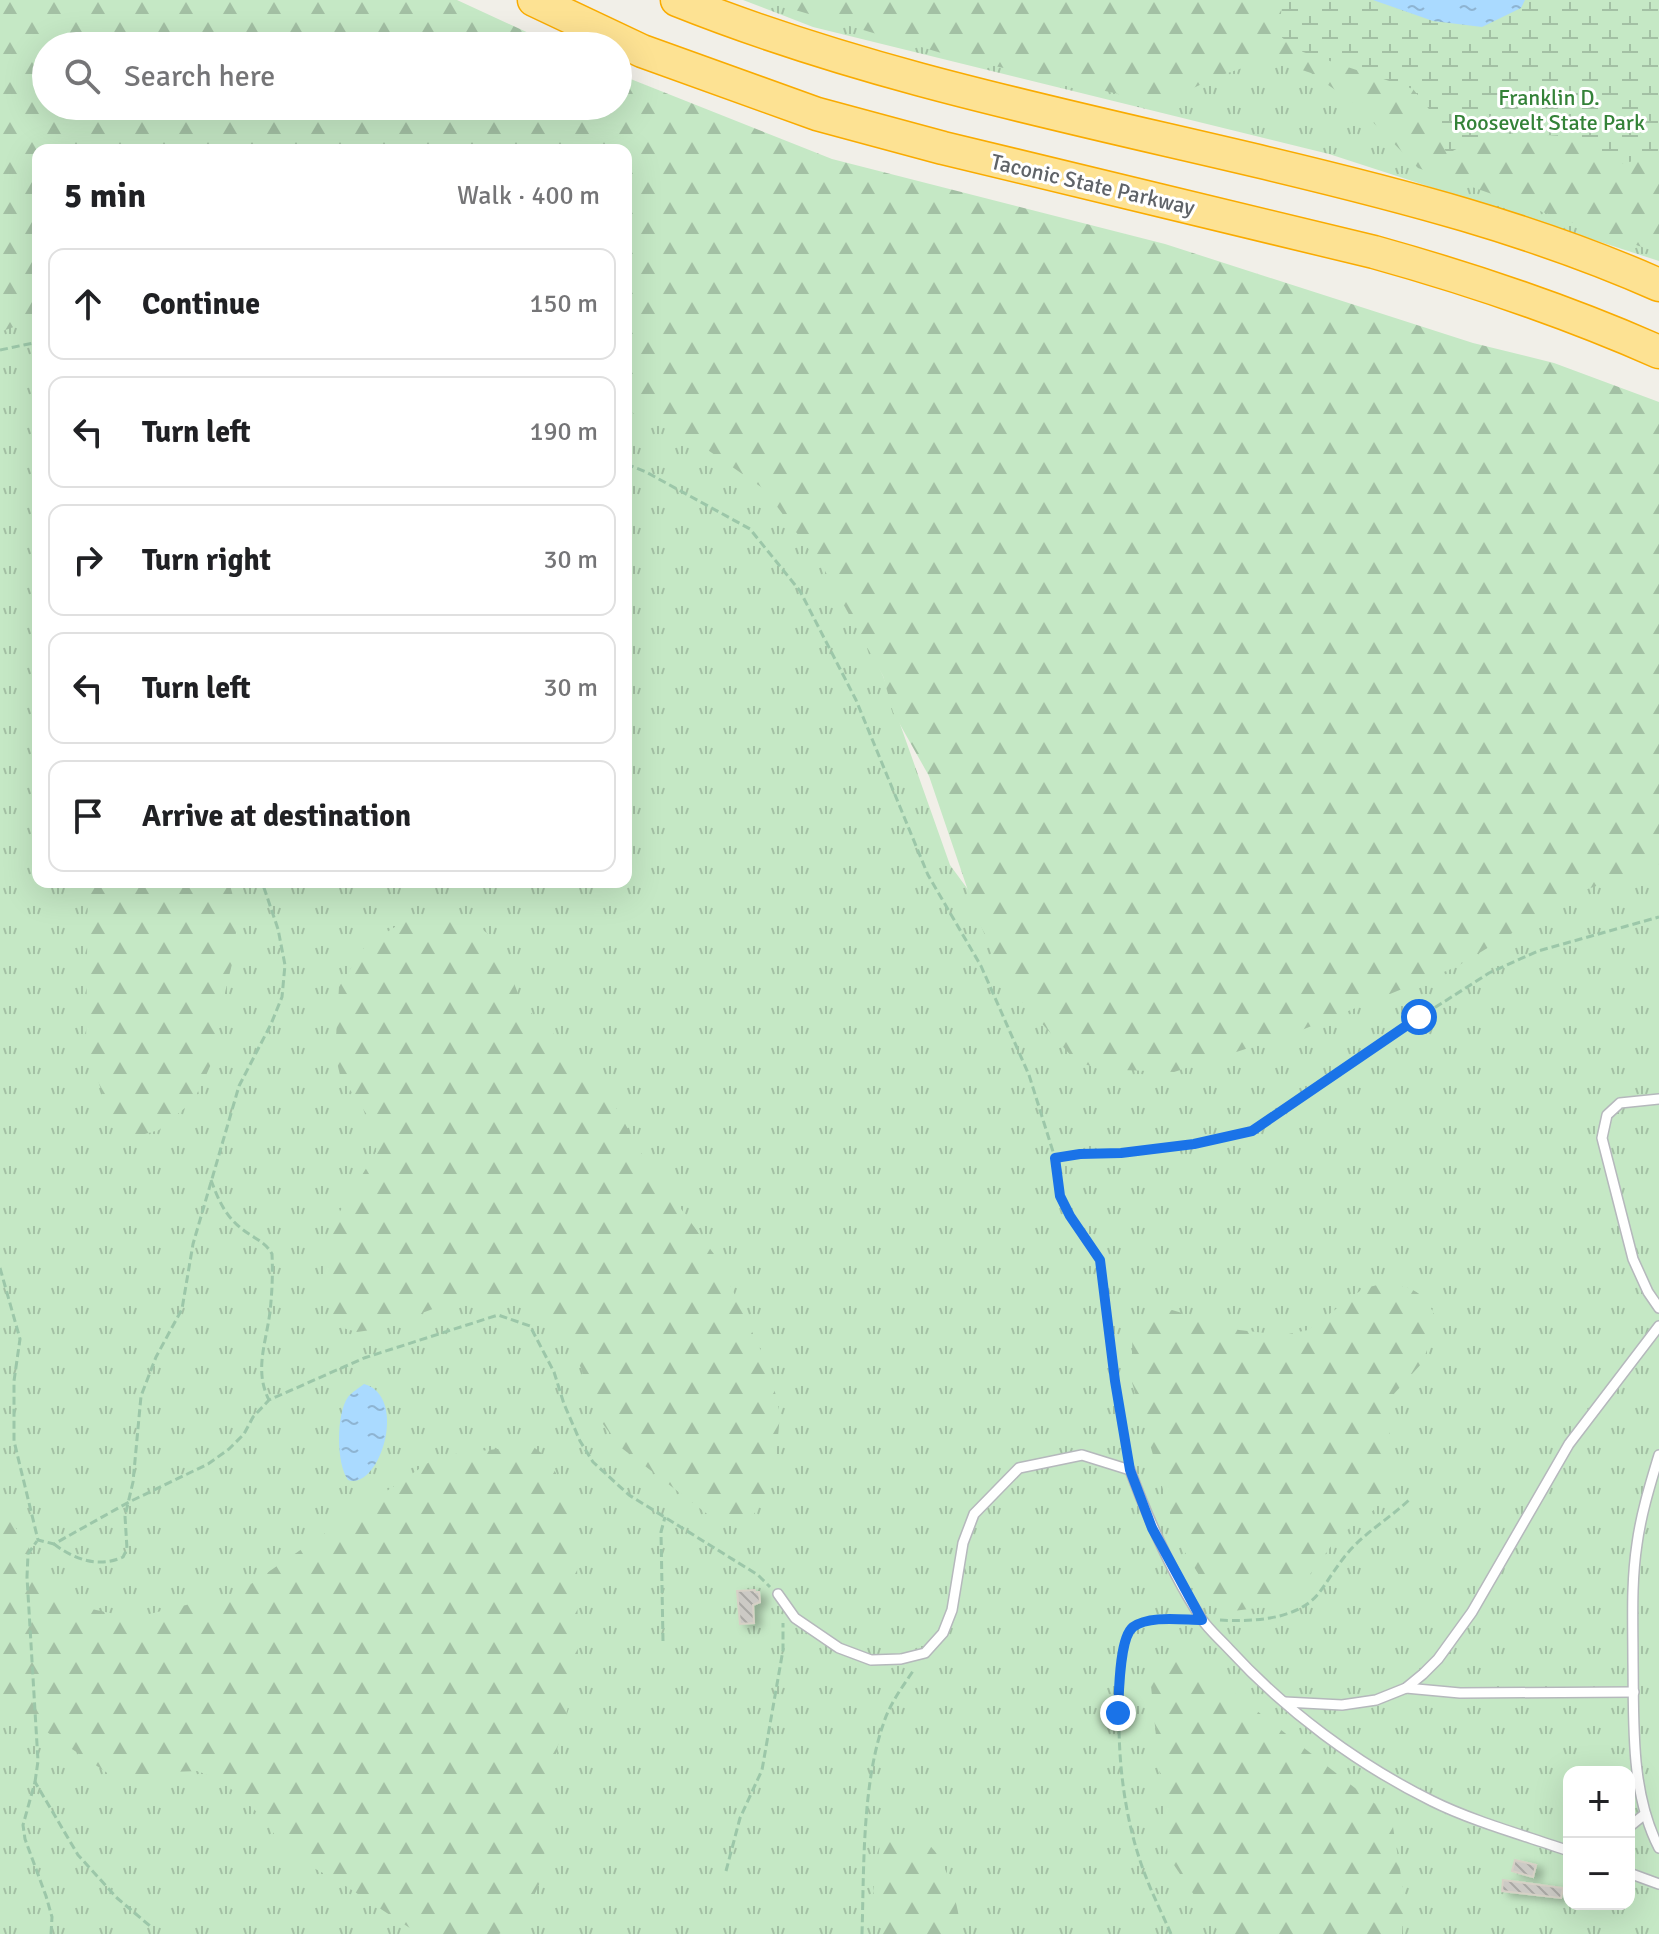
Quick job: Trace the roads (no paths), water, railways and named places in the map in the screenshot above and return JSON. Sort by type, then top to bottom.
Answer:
[{"type":"highway","name":"Taconic State Parkway","points":[[534,0],[602,32]]},
{"type":"highway","points":[[677,0],[766,33],[888,71],[1442,208],[1556,245],[1659,285]]},
{"type":"highway","name":"Taconic State Parkway","points":[[632,46],[817,114],[1435,269],[1557,309],[1659,352]]},
{"type":"lane","points":[[1659,1099],[1620,1103],[1607,1115],[1602,1138],[1633,1259],[1659,1308]]},
{"type":"lane","points":[[1285,1702],[1342,1705],[1376,1700],[1406,1688],[1438,1659],[1472,1612],[1569,1444],[1659,1326]]},
{"type":"lane","points":[[778,1594],[795,1618],[839,1648],[871,1660],[901,1659],[925,1653],[943,1633],[952,1610],[963,1543],[974,1514],[1019,1468],[1082,1455],[1130,1470],[1152,1528],[1202,1620],[1245,1666],[1285,1702],[1384,1775],[1435,1803],[1563,1849]]},
{"type":"lane","points":[[1659,1455],[1645,1498],[1636,1546],[1633,1600],[1638,1763],[1645,1814],[1659,1848]]},
{"type":"lane","points":[[1406,1688],[1460,1693],[1634,1692]]},
{"type":"lane","points":[[1635,1822],[1645,1814]]},
{"type":"lane","points":[[1635,1875],[1659,1884]]},
{"type":"water","points":[[1373,0],[1525,0],[1521,8],[1482,27],[1433,21]]},
{"type":"water","points":[[364,1384],[378,1392],[385,1406],[385,1441],[370,1471],[360,1480],[348,1480],[341,1463],[341,1415],[348,1397]]},
{"type":"park label","name":"Franklin D. Roosevelt State Park","points":[[1549,110]]}]
